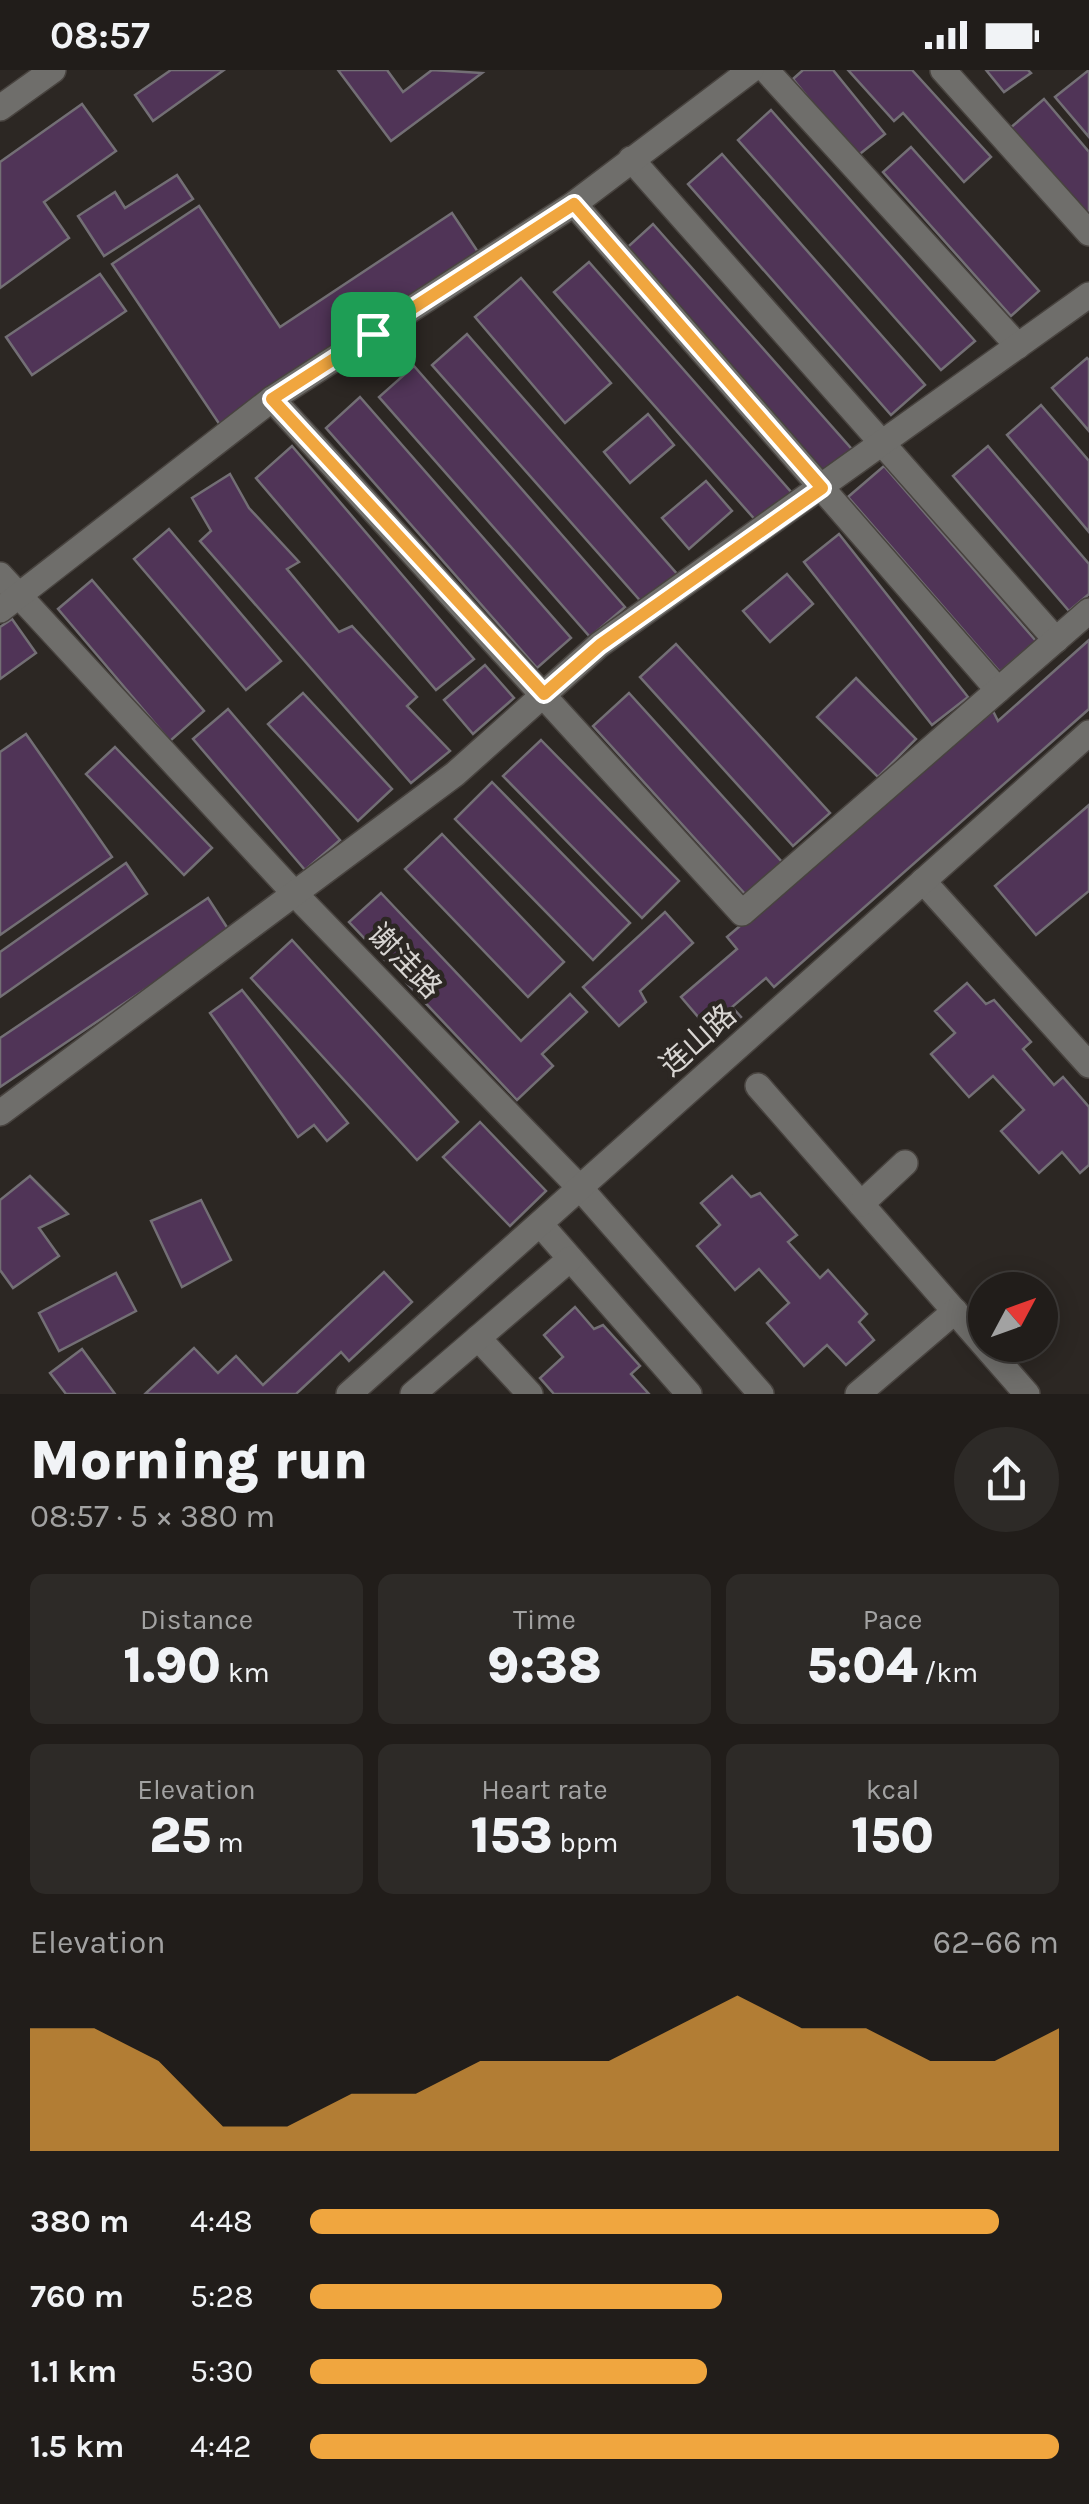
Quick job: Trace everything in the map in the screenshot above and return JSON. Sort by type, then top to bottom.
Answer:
[{"type":"street","points":[[0,108],[53,70]]},
{"type":"street","points":[[10,603],[272,399],[574,204],[752,70]]},
{"type":"street","points":[[766,70],[1018,346]]},
{"type":"street","points":[[943,70],[1089,233]]},
{"type":"street","points":[[631,159],[1056,640]]},
{"type":"street","points":[[574,204],[998,690]]},
{"type":"street","points":[[0,1112],[454,774],[600,645],[1089,295]]},
{"type":"street","points":[[272,399],[742,913],[1089,611]]},
{"type":"street","name":"谢洼路","points":[[0,574],[10,603],[582,1190],[761,1394]]},
{"type":"street","name":"连山路","points":[[350,1394],[1089,732]]},
{"type":"street","points":[[923,880],[1089,1065]]},
{"type":"street","points":[[758,1086],[1028,1394]]},
{"type":"street","points":[[861,1204],[905,1163]]},
{"type":"street","points":[[541,1226],[688,1394]]},
{"type":"street","points":[[413,1394],[570,1259]]},
{"type":"street","points":[[858,1394],[955,1311]]},
{"type":"street","points":[[478,1338],[530,1394]]},
{"type":"building","points":[[171,70],[224,70],[153,121],[135,95]]},
{"type":"building","points":[[338,70],[387,70],[403,92],[432,70],[482,73],[391,141]]},
{"type":"building","points":[[803,70],[833,70],[885,134],[856,157],[793,79]]},
{"type":"building","points":[[848,70],[912,70],[991,157],[964,182],[903,113],[894,121]]},
{"type":"building","points":[[986,70],[1028,70],[1031,73],[1004,92]]},
{"type":"building","points":[[1089,70],[1089,137],[1055,97]]},
{"type":"building","points":[[1044,99],[1089,152],[1089,223],[1009,129]]},
{"type":"building","points":[[82,104],[116,151],[44,202],[69,238],[0,288],[0,162]]},
{"type":"building","points":[[771,110],[975,341],[941,370],[738,140]]},
{"type":"building","points":[[911,147],[1039,291],[1011,316],[883,172]]},
{"type":"building","points":[[722,154],[925,385],[891,415],[688,184]]},
{"type":"building","points":[[177,175],[193,199],[104,256],[78,216],[115,192],[125,208]]},
{"type":"building","points":[[199,206],[280,327],[452,213],[478,252],[220,425],[112,264]]},
{"type":"building","points":[[653,224],[857,455],[823,485],[620,254]]},
{"type":"building","points":[[589,262],[792,493],[758,523],[554,292]]},
{"type":"building","points":[[100,274],[126,311],[32,375],[6,337]]},
{"type":"building","points":[[521,278],[611,383],[565,423],[475,317]]},
{"type":"building","points":[[467,334],[678,575],[644,605],[432,365]]},
{"type":"building","points":[[1089,360],[1089,431],[1052,388]]},
{"type":"building","points":[[414,366],[625,607],[590,637],[379,397]]},
{"type":"building","points":[[360,397],[571,638],[537,668],[326,428]]},
{"type":"building","points":[[1041,405],[1089,461],[1089,532],[1007,435]]},
{"type":"building","points":[[648,414],[674,445],[630,483],[604,452]]},
{"type":"building","points":[[292,446],[474,659],[436,690],[256,478]]},
{"type":"building","points":[[988,446],[1089,564],[1089,594],[1069,611],[953,476]]},
{"type":"building","points":[[884,466],[1036,641],[1000,672],[848,497]]},
{"type":"building","points":[[230,474],[249,508],[299,562],[287,569],[339,632],[352,626],[417,697],[407,706],[450,751],[411,783],[200,541],[211,531],[192,498]]},
{"type":"building","points":[[706,481],[732,511],[689,549],[662,518]]},
{"type":"building","points":[[169,529],[281,661],[246,690],[134,559]]},
{"type":"building","points":[[839,534],[968,697],[932,725],[804,562]]},
{"type":"building","points":[[787,574],[813,604],[770,642],[743,611]]},
{"type":"building","points":[[92,580],[204,711],[170,741],[58,609]]},
{"type":"building","points":[[12,619],[36,653],[0,679],[0,627]]},
{"type":"building","points":[[1089,640],[1089,709],[774,987],[766,978],[732,1007],[741,1017],[717,1039],[681,997],[737,949],[727,937],[993,711],[998,721]]},
{"type":"building","points":[[676,644],[830,813],[793,846],[640,677]]},
{"type":"building","points":[[485,665],[514,698],[473,734],[444,700]]},
{"type":"building","points":[[856,678],[916,739],[878,777],[817,717]]},
{"type":"building","points":[[303,693],[392,789],[358,821],[268,724]]},
{"type":"building","points":[[629,693],[782,862],[746,895],[593,726]]},
{"type":"building","points":[[228,709],[340,840],[305,870],[193,739]]},
{"type":"building","points":[[26,734],[112,857],[0,935],[0,752]]},
{"type":"building","points":[[541,740],[679,881],[642,918],[503,776]]},
{"type":"building","points":[[115,747],[212,848],[184,875],[86,774]]},
{"type":"building","points":[[492,782],[630,923],[593,960],[455,819]]},
{"type":"building","points":[[1089,805],[1089,891],[1036,935],[995,886]]},
{"type":"building","points":[[442,834],[564,962],[528,997],[405,869]]},
{"type":"building","points":[[126,863],[147,894],[0,997],[0,952]]},
{"type":"building","points":[[381,893],[521,1041],[570,994],[587,1012],[542,1054],[553,1066],[517,1100],[349,922]]},
{"type":"building","points":[[208,898],[230,932],[0,1087],[0,1038]]},
{"type":"building","points":[[665,912],[693,943],[640,991],[646,1002],[619,1026],[583,987]]},
{"type":"building","points":[[292,940],[458,1122],[417,1160],[251,978]]},
{"type":"building","points":[[967,983],[986,1004],[994,1000],[1031,1042],[1023,1049],[1054,1085],[1063,1077],[1089,1107],[1089,1165],[1080,1173],[1062,1152],[1039,1173],[1001,1131],[1024,1110],[993,1076],[969,1097],[931,1054],[955,1033],[935,1011]]},
{"type":"building","points":[[242,990],[348,1123],[327,1141],[314,1125],[298,1137],[210,1013]]},
{"type":"building","points":[[480,1122],[546,1191],[510,1226],[443,1157]]},
{"type":"building","points":[[30,1176],[68,1214],[39,1228],[59,1256],[13,1288],[0,1270],[0,1200]]},
{"type":"building","points":[[732,1176],[751,1197],[760,1193],[797,1235],[788,1242],[820,1278],[828,1270],[867,1314],[859,1322],[874,1340],[846,1365],[827,1345],[804,1366],[767,1323],[789,1303],[759,1269],[735,1290],[697,1246],[720,1225],[701,1203]]},
{"type":"building","points":[[201,1200],[231,1260],[182,1287],[151,1221]]},
{"type":"building","points":[[384,1272],[412,1302],[349,1361],[341,1352],[296,1394],[145,1394],[194,1348],[218,1373],[236,1356],[263,1385]]},
{"type":"building","points":[[116,1273],[136,1311],[59,1351],[39,1313]]},
{"type":"building","points":[[575,1307],[594,1329],[603,1325],[640,1366],[631,1374],[649,1394],[554,1394],[540,1378],[563,1357],[544,1335]]},
{"type":"building","points":[[82,1349],[115,1394],[66,1394],[50,1373]]},
{"type":"route","points":[[574,204],[822,488],[600,645],[544,694],[272,399],[373,334],[574,204]]}]
